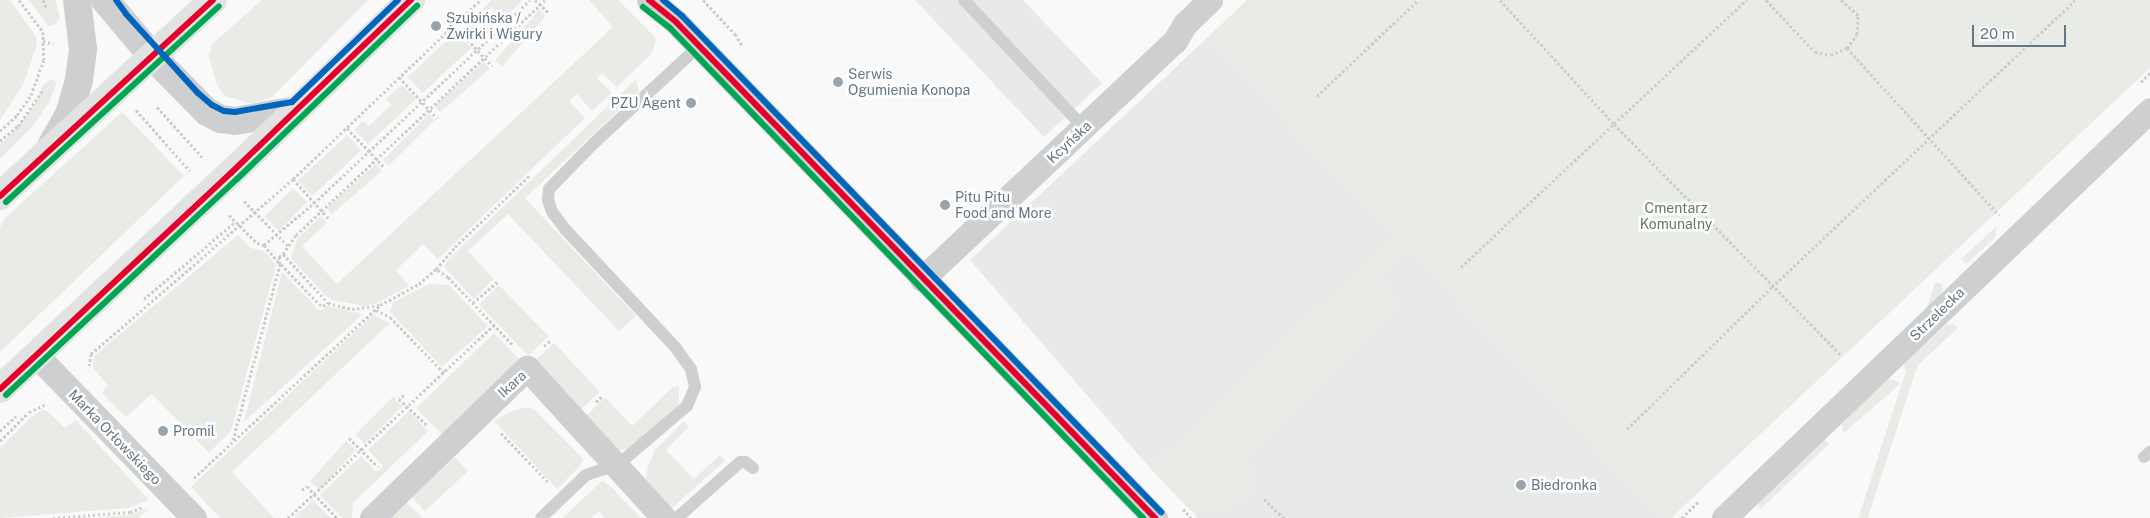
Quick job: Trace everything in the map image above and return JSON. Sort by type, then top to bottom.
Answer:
[{"type":"main road","points":[[0,196],[151,55],[213,0]]},
{"type":"main road","points":[[2,386],[411,0]]},
{"type":"street","points":[[49,150],[69,116],[80,79],[83,49],[77,0]]},
{"type":"street","points":[[105,0],[151,55],[207,112],[221,119],[249,120],[296,110]]},
{"type":"street","points":[[648,0],[676,22],[922,279],[1155,518]]},
{"type":"street","points":[[661,0],[676,22]]},
{"type":"street","name":"Kcyńska","points":[[922,279],[1175,41],[1185,24],[1210,0]]},
{"type":"street","name":"Strzelecka","points":[[1724,518],[2150,110]]},
{"type":"street","name":"Marka Orłowskiego","points":[[36,355],[194,518]]},
{"type":"street","name":"Ikara","points":[[372,518],[527,368],[622,461],[664,518]]},
{"type":"lane","points":[[964,0],[1084,128]]},
{"type":"lane","points":[[541,518],[586,475],[622,461],[687,406],[695,387],[691,370],[676,348],[564,229],[552,212],[548,200],[549,189],[560,176],[699,46]]},
{"type":"lane","points":[[677,518],[740,462],[745,462],[753,468]]},
{"type":"path","points":[[0,131],[21,110],[31,95],[44,60],[43,32],[19,0]]},
{"type":"path","points":[[91,372],[88,362],[91,354],[256,213],[480,0]]},
{"type":"path","points":[[264,245],[314,202],[530,0]]},
{"type":"path","points":[[535,0],[549,13]]},
{"type":"path","points":[[233,440],[280,264],[279,257],[296,235],[546,0]]},
{"type":"path","points":[[1317,96],[1418,0]]},
{"type":"path","points":[[1500,0],[1614,124],[1772,287],[1841,355]]},
{"type":"path","points":[[1461,267],[1746,0]]},
{"type":"path","points":[[1766,0],[1815,52],[1831,55],[1847,48],[1857,34],[1858,15],[1842,0]]},
{"type":"path","points":[[1627,428],[1772,287],[2075,0]]},
{"type":"path","points":[[454,25],[492,66]]},
{"type":"path","points":[[44,41],[53,44]]},
{"type":"path","points":[[1847,48],[2000,215]]},
{"type":"path","points":[[399,77],[438,118]]},
{"type":"path","points":[[123,82],[216,186],[235,222],[257,244],[264,245],[319,304],[323,306],[328,303]]},
{"type":"path","points":[[123,82],[216,186],[256,213],[288,246]]},
{"type":"path","points":[[0,141],[18,126],[44,88]]},
{"type":"path","points":[[347,128],[385,168]]},
{"type":"path","points":[[293,179],[330,220]]},
{"type":"path","points":[[140,302],[235,222]]},
{"type":"path","points":[[283,254],[328,303],[352,309],[380,305],[419,284],[436,269]]},
{"type":"path","points":[[473,303],[497,282]]},
{"type":"path","points":[[192,480],[355,326],[380,305]]},
{"type":"path","points":[[376,310],[390,318],[444,372]]},
{"type":"path","points":[[288,518],[494,325]]},
{"type":"path","points":[[404,395],[399,398],[407,406]]},
{"type":"path","points":[[0,440],[29,412],[38,406],[45,405]]},
{"type":"path","points":[[0,431],[18,414]]},
{"type":"path","points":[[496,427],[563,497]]},
{"type":"path","points":[[349,438],[378,468]]},
{"type":"path","points":[[302,490],[307,486],[337,518]]},
{"type":"path","points":[[52,518],[130,512],[174,497]]},
{"type":"path","points":[[1264,499],[1284,518]]},
{"type":"shaded area","points":[[915,0],[1023,0],[1102,83],[1044,137]]},
{"type":"shaded area","points":[[1208,37],[1664,518],[1198,518],[1150,468],[970,260]]},
{"type":"green space","points":[[0,0],[10,0],[35,35],[37,44],[24,83],[0,120]]},
{"type":"green space","points":[[29,0],[55,0],[60,17],[56,24],[48,26]]},
{"type":"green space","points":[[262,0],[368,0],[272,97],[251,104],[224,95],[217,85],[209,57],[212,44]]},
{"type":"green space","points":[[492,0],[523,0],[477,43],[463,28]]},
{"type":"green space","points":[[589,0],[618,0],[654,36],[656,41],[651,54],[617,87],[602,73],[597,78],[612,93],[592,111],[577,94],[569,101],[585,118],[438,259],[423,244],[396,270],[409,286],[377,303],[364,306],[332,300],[325,295],[291,258],[297,239],[321,216],[327,223],[302,246],[337,284],[613,27]]},
{"type":"green space","name":"Cmentarz Komunalny","points":[[1247,0],[2150,0],[2150,68],[1671,518],[1664,518],[1409,249],[1381,275],[1402,306],[1399,310],[1244,460],[1259,481],[1250,494],[1236,505],[1224,510],[1199,511],[1186,506],[1150,468],[1396,235],[1208,37]]},
{"type":"green space","points":[[539,10],[546,16],[502,66],[495,61]]},
{"type":"green space","points":[[456,32],[471,48],[423,93],[408,77]]},
{"type":"green space","points":[[484,62],[490,69],[440,112],[434,105]]},
{"type":"green space","points":[[51,79],[55,81],[56,85],[49,102],[33,126],[0,159],[0,145],[22,122],[36,102],[43,85]]},
{"type":"green space","points":[[636,79],[639,91],[525,198],[636,316],[619,331],[508,214],[468,251],[494,279],[474,299],[444,267],[447,261]]},
{"type":"green space","points":[[402,85],[416,99],[368,144],[354,130],[363,121],[369,126],[391,105],[386,99]]},
{"type":"green space","points":[[122,112],[184,176],[0,352],[0,227],[5,218]]},
{"type":"green space","points":[[429,114],[435,120],[389,166],[383,160]]},
{"type":"green space","points":[[347,135],[361,150],[312,196],[298,181]]},
{"type":"green space","points":[[376,164],[382,171],[332,214],[326,207]]},
{"type":"green space","points":[[293,188],[307,202],[279,230],[265,216]]},
{"type":"green space","points":[[1997,226],[1994,239],[1966,264],[1961,259]]},
{"type":"green space","points":[[238,235],[251,248],[264,251],[276,265],[231,431],[209,453],[152,394],[126,417],[102,393],[108,385],[93,368],[94,356]]},
{"type":"green space","points":[[282,272],[320,311],[327,306],[363,314],[244,422]]},
{"type":"green space","points":[[1935,282],[1944,285],[1868,518],[1858,518]]},
{"type":"green space","points":[[429,284],[449,285],[488,326],[442,367],[390,312],[393,302]]},
{"type":"green space","points":[[499,285],[548,336],[528,356],[479,304]]},
{"type":"green space","points":[[373,315],[390,323],[232,472],[274,518],[220,518],[191,487]]},
{"type":"green space","points":[[1954,324],[1958,328],[1908,374],[1904,368],[1904,363],[1946,325]]},
{"type":"green space","points":[[494,333],[524,364],[446,439],[416,408]]},
{"type":"green space","points":[[554,343],[600,392],[579,411],[534,362]]},
{"type":"green space","points":[[1887,379],[1895,380],[1900,384],[1844,433],[1843,421]]},
{"type":"green space","points":[[679,386],[679,403],[676,408],[627,450],[617,450],[586,416],[605,397],[632,426],[672,388]]},
{"type":"green space","points":[[393,397],[402,406],[365,444],[356,434]]},
{"type":"green space","points":[[531,408],[536,411],[583,459],[579,467],[557,489],[494,421],[512,411]]},
{"type":"green space","points":[[43,410],[47,411],[65,428],[76,420],[149,500],[128,508],[0,518],[0,448],[31,417]]},
{"type":"green space","points":[[409,411],[428,431],[353,503],[352,518],[342,518],[320,495],[361,456],[377,472],[383,466],[368,450]]},
{"type":"green space","points":[[684,421],[689,427],[666,450],[694,479],[720,455],[725,461],[673,507],[667,509],[648,490],[646,477],[655,450]]},
{"type":"green space","points":[[1824,440],[1830,443],[1760,510],[1758,502]]},
{"type":"green space","points":[[346,441],[356,450],[320,490],[310,481]]},
{"type":"green space","points":[[455,457],[468,471],[425,511],[412,497]]},
{"type":"green space","points":[[602,481],[610,486],[641,518],[605,518],[599,511],[591,518],[562,518]]},
{"type":"green space","points":[[313,500],[330,518],[294,518]]},
{"type":"green space","points":[[407,503],[421,516],[419,518],[391,518]]},
{"type":"green space","points":[[148,509],[138,518],[95,518],[129,515]]},
{"type":"transit line","points":[[116,0],[126,14],[198,93],[212,105],[224,111],[235,112],[292,102],[398,0]]},
{"type":"transit line","points":[[0,196],[213,0]]},
{"type":"transit line","points":[[0,389],[231,173],[411,0]]},
{"type":"transit line","points":[[649,0],[676,22],[1155,518]]},
{"type":"transit line","points":[[663,0],[682,16],[1161,512]]},
{"type":"transit line","points":[[6,202],[219,6]]},
{"type":"transit line","points":[[6,395],[237,179],[417,6]]},
{"type":"transit line","points":[[643,7],[670,28],[1143,518]]},
{"type":"place","name":"Szubińska / Żwirki i Wigury","points":[[436,26]]},
{"type":"place","name":"Serwis Ogumienia Konopa","points":[[838,82]]},
{"type":"place","name":"PZU Agent","points":[[691,103]]},
{"type":"place","name":"Pitu Pitu Food and More","points":[[945,205]]},
{"type":"place","name":"Promil","points":[[163,431]]},
{"type":"place","name":"Biedronka","points":[[1521,485]]}]
